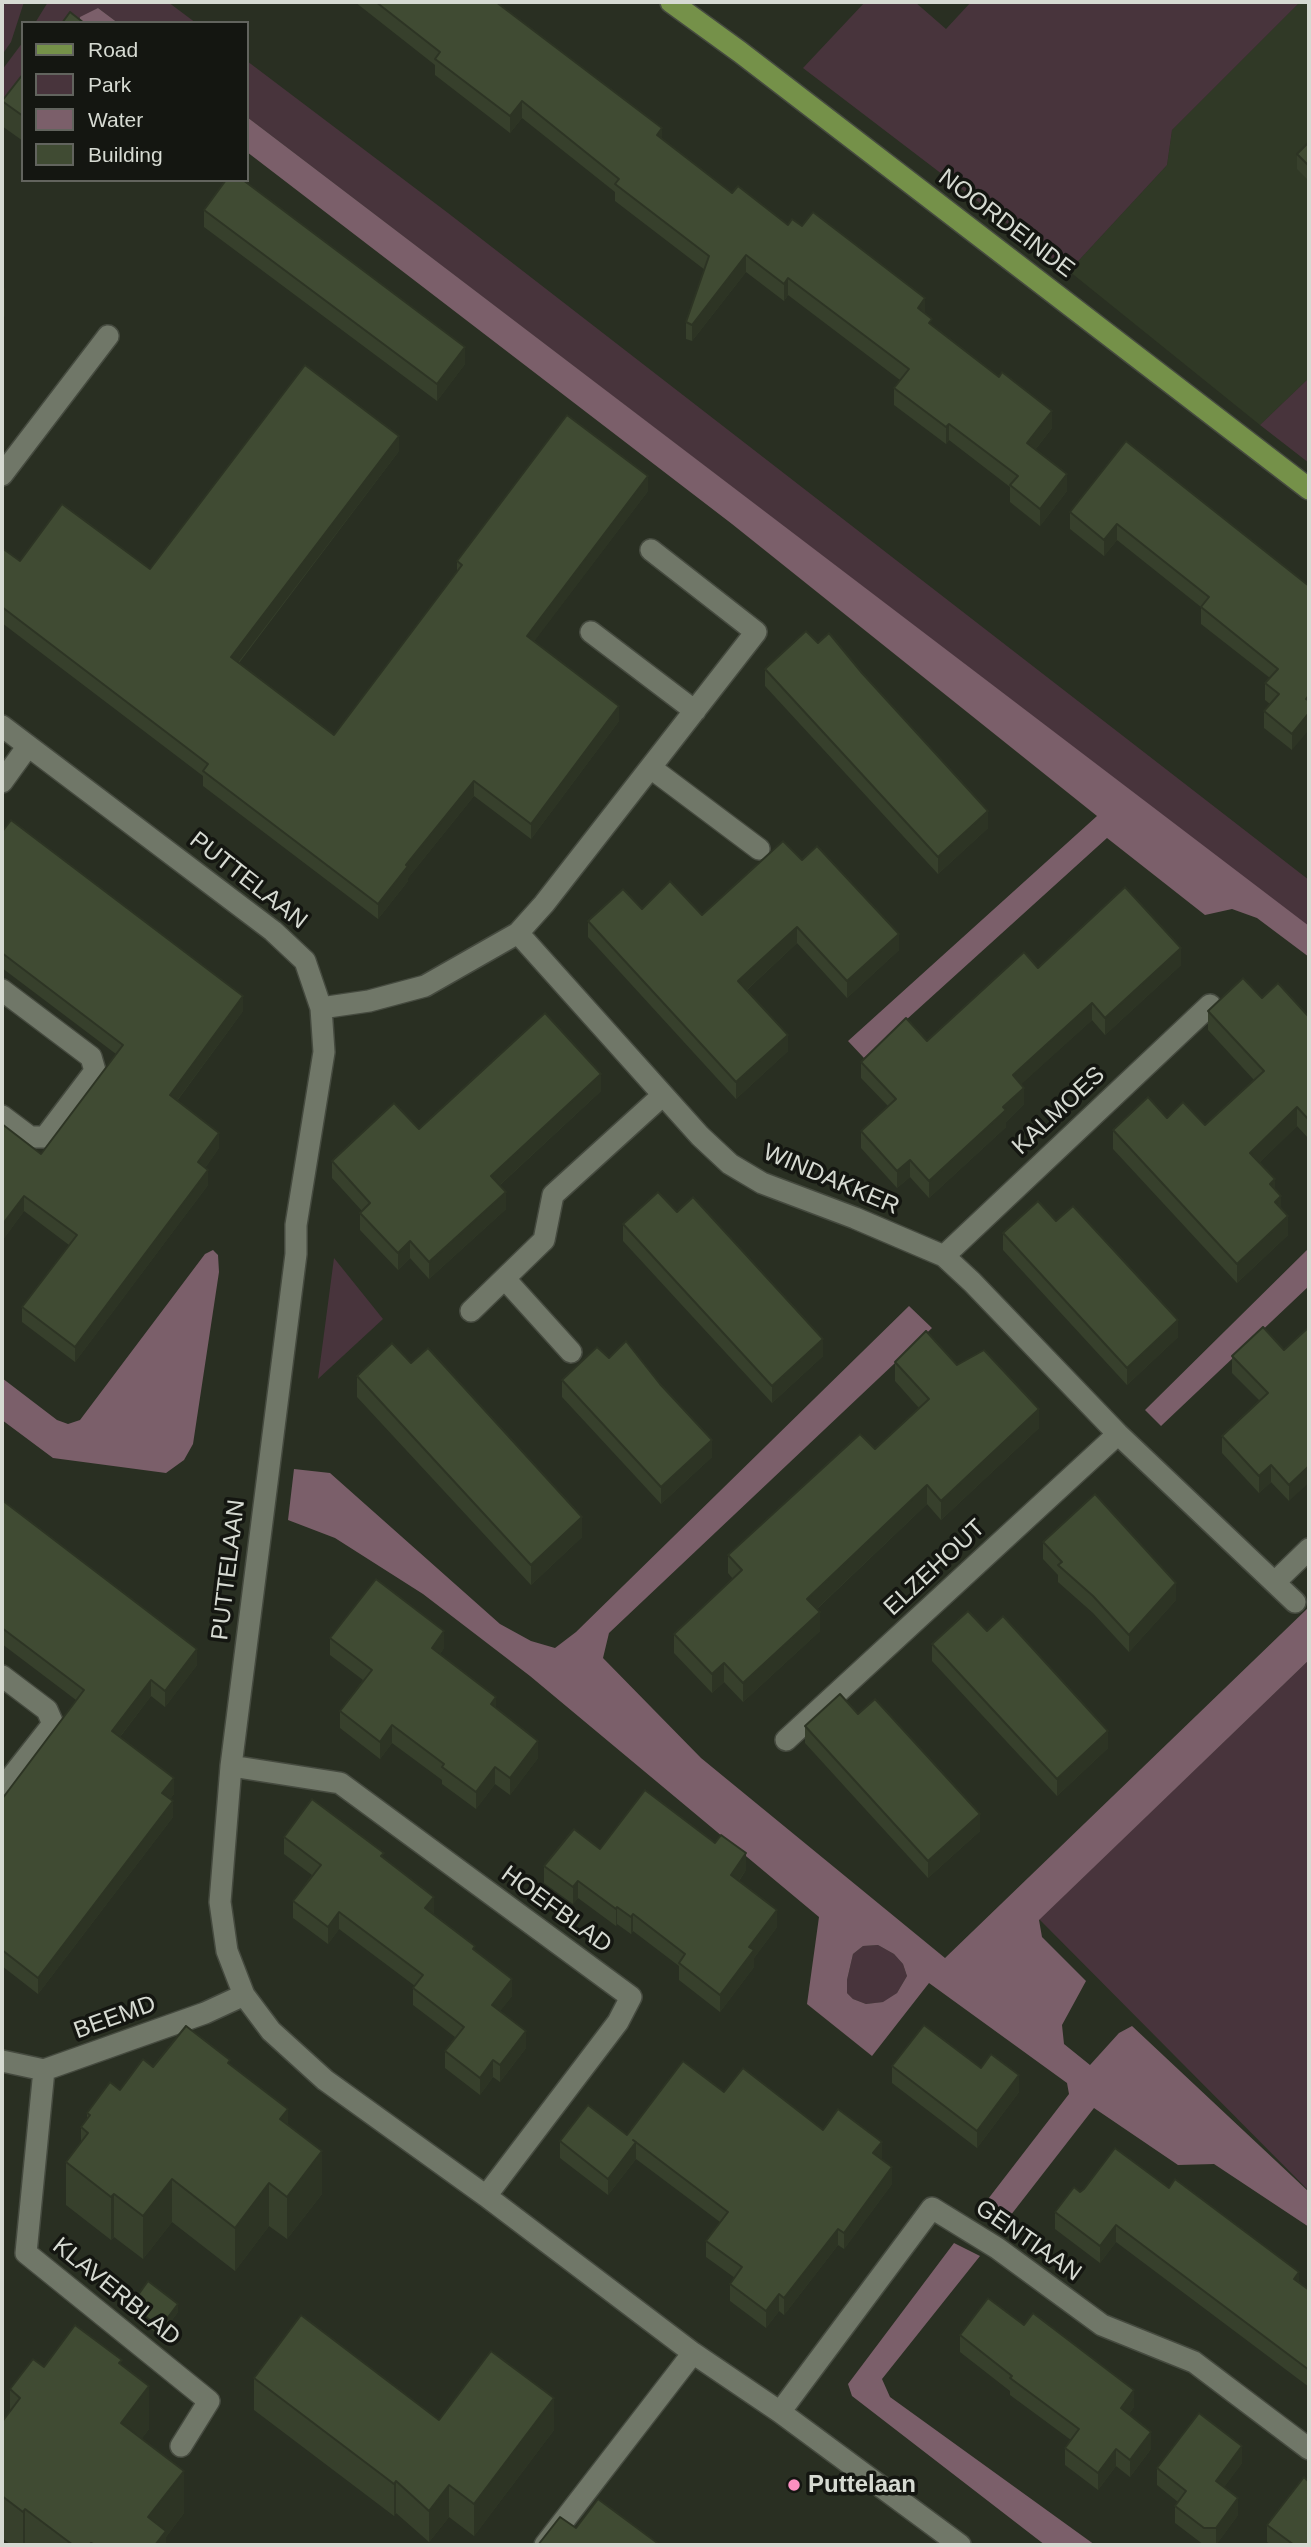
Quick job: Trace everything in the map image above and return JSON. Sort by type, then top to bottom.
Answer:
[{"type":"main road","name":"NOORDEINDE","points":[[671,2],[1309,489]]},
{"type":"street","points":[[2,475],[108,336]]},
{"type":"street","points":[[321,1008],[369,1001],[425,986],[518,933],[756,632],[651,550]]},
{"type":"street","points":[[591,632],[695,711]]},
{"type":"street","name":"PUTTELAAN","points":[[2,726],[274,931],[305,961],[321,1008],[324,1052],[296,1225],[296,1254],[231,1766],[220,1902],[227,1951],[244,1996],[271,2031],[325,2080],[486,2196],[693,2353],[780,2412],[960,2545]]},
{"type":"street","points":[[2,782],[28,746]]},
{"type":"street","points":[[650,768],[759,849]]},
{"type":"street","name":"WINDAKKER","points":[[518,933],[700,1136],[730,1164],[762,1184],[855,1217],[944,1256],[1118,1434],[1295,1602]]},
{"type":"street","points":[[2,990],[91,1057],[95,1071],[46,1137],[30,1137],[2,1116]]},
{"type":"street","name":"KALMOES","points":[[944,1256],[1210,1005]]},
{"type":"street","points":[[471,1311],[544,1240],[553,1195],[663,1095]]},
{"type":"street","points":[[505,1279],[571,1352]]},
{"type":"street","name":"ELZEHOUT","points":[[786,1740],[1118,1434]]},
{"type":"street","points":[[1275,1582],[1309,1549]]},
{"type":"street","points":[[2,1676],[47,1710],[53,1724],[2,1789]]},
{"type":"street","name":"HOEFBLAD","points":[[231,1766],[340,1783],[631,1997],[618,2022],[486,2196]]},
{"type":"street","name":"BEEMD","points":[[44,2070],[205,2013],[244,1996]]},
{"type":"street","points":[[2,2061],[44,2070]]},
{"type":"street","name":"KLAVERBLAD","points":[[44,2070],[26,2253],[209,2402],[181,2446]]},
{"type":"street","name":"GENTIAAN","points":[[780,2412],[932,2207],[997,2248],[1102,2325],[1194,2362],[1309,2449]]},
{"type":"street","points":[[545,2545],[693,2353]]},
{"type":"shaded area","points":[[1300,2],[1309,2],[1309,378],[1260,425],[1069,271],[1167,165],[1172,130]]},
{"type":"green space","points":[[6,2],[24,2],[11,42],[2,55],[2,8]]},
{"type":"green space","points":[[48,2],[168,2],[193,21],[115,21],[98,8],[77,21],[36,21]]},
{"type":"green space","points":[[865,2],[915,2],[946,29],[971,2],[1300,2],[1172,130],[1167,165],[1069,271],[803,68]]},
{"type":"green space","points":[[21,45],[21,91],[2,115],[2,70]]},
{"type":"green space","points":[[248,62],[448,213],[1309,880],[1309,927],[248,118]]},
{"type":"green space","points":[[1309,378],[1309,463],[1260,425]]},
{"type":"green space","points":[[334,1258],[383,1319],[318,1379]]},
{"type":"green space","points":[[1309,1660],[1309,2191],[1039,1919]]},
{"type":"green space","points":[[878,1945],[894,1954],[903,1964],[907,1976],[897,1993],[884,2002],[866,2004],[853,1999],[847,1993],[847,1980],[853,1954],[863,1946]]},
{"type":"water","points":[[98,8],[115,21],[79,21],[80,17]]},
{"type":"water","points":[[248,118],[1309,926],[1309,957],[1257,918],[1232,909],[1205,915],[1107,838],[864,1058],[848,1041],[1097,816],[732,524],[248,153]]},
{"type":"water","points":[[1309,1248],[1309,1286],[1161,1426],[1145,1410]]},
{"type":"water","points":[[213,1250],[218,1255],[219,1272],[193,1444],[184,1460],[166,1473],[53,1458],[2,1420],[2,1378],[57,1420],[68,1424],[80,1420],[205,1254]]},
{"type":"water","points":[[909,1306],[932,1328],[609,1633],[603,1658],[701,1758],[945,1958],[1309,1607],[1309,1660],[1039,1920],[1042,1937],[1086,1981],[1062,2025],[1064,2044],[1090,2065],[1119,2033],[1132,2026],[1309,2192],[1309,2227],[1214,2164],[1178,2165],[1094,2108],[1000,2229],[978,2212],[1069,2094],[1067,2083],[929,1983],[872,2056],[807,2004],[819,1917],[530,1676],[423,1594],[335,1538],[288,1520],[294,1469],[330,1473],[500,1624],[531,1641],[555,1648],[576,1632]],"holes":[[[878,1945],[894,1954],[903,1964],[907,1976],[897,1993],[883,2002],[866,2004],[853,1999],[847,1993],[853,1954],[863,1946]]]},
{"type":"water","points":[[954,2243],[980,2256],[882,2379],[890,2397],[1095,2545],[1045,2545],[852,2396],[848,2384]]},
{"type":"building","points":[[376,2],[496,2],[662,128],[657,135],[732,193],[738,186],[788,225],[792,219],[802,226],[813,212],[925,298],[918,308],[932,319],[929,323],[999,377],[1002,372],[1052,411],[1027,443],[1067,474],[1040,509],[1010,485],[1018,476],[949,424],[946,427],[894,388],[909,369],[788,278],[784,284],[746,255],[692,325],[686,322],[709,256],[615,184],[619,179],[522,101],[510,116],[435,59],[440,52]]},
{"type":"building","points":[[70,12],[81,21],[63,21]]},
{"type":"building","points":[[21,77],[21,115],[2,101]]},
{"type":"building","points":[[1309,142],[1309,166],[1297,154]]},
{"type":"building","points":[[225,182],[246,182],[465,347],[437,384],[204,210]]},
{"type":"building","points":[[305,365],[399,436],[231,657],[334,735],[462,565],[457,561],[567,415],[648,476],[527,636],[619,706],[531,824],[474,781],[378,904],[203,771],[208,764],[2,607],[2,548],[20,561],[62,504],[150,569]]},
{"type":"building","points":[[1126,441],[1309,586],[1309,695],[1306,699],[1309,701],[1309,713],[1292,734],[1264,711],[1279,694],[1265,683],[1278,669],[1201,607],[1209,597],[1117,524],[1104,540],[1070,512]]},
{"type":"building","points":[[806,631],[818,643],[829,633],[988,811],[938,857],[765,669]]},
{"type":"building","points":[[11,820],[243,996],[170,1095],[219,1133],[198,1162],[208,1170],[75,1347],[22,1307],[77,1235],[24,1196],[2,1225],[2,1124],[41,1154],[123,1045],[2,953],[2,832]]},
{"type":"building","points":[[783,841],[802,860],[817,846],[899,934],[847,981],[797,927],[738,981],[788,1035],[736,1082],[588,921],[623,889],[642,909],[670,881],[702,915]]},
{"type":"building","points":[[1125,887],[1181,948],[1105,1018],[1092,1003],[1013,1075],[1024,1088],[1003,1107],[1006,1110],[929,1181],[910,1160],[897,1171],[861,1131],[896,1099],[861,1062],[906,1018],[927,1041],[1024,952],[1038,968]]},
{"type":"building","points":[[1243,978],[1262,998],[1278,983],[1309,1017],[1309,1120],[1297,1107],[1250,1153],[1275,1179],[1270,1184],[1281,1196],[1275,1202],[1288,1216],[1237,1264],[1113,1130],[1148,1097],[1167,1118],[1183,1102],[1205,1125],[1264,1071],[1208,1011]]},
{"type":"building","points":[[545,1013],[601,1074],[491,1176],[506,1192],[429,1262],[410,1241],[398,1253],[360,1213],[370,1203],[332,1161],[394,1103],[419,1129]]},
{"type":"building","points":[[658,1192],[677,1212],[693,1197],[823,1339],[772,1386],[623,1224]]},
{"type":"building","points":[[1038,1201],[1056,1221],[1073,1206],[1178,1320],[1127,1368],[1003,1233]]},
{"type":"building","points":[[1263,1327],[1284,1350],[1309,1327],[1309,1466],[1289,1485],[1271,1465],[1259,1476],[1222,1436],[1268,1393],[1232,1356]]},
{"type":"building","points":[[926,1331],[957,1365],[984,1350],[1039,1409],[941,1501],[927,1485],[807,1599],[820,1612],[743,1683],[724,1663],[712,1674],[674,1634],[742,1570],[728,1555],[860,1434],[875,1449],[929,1399],[895,1362]]},
{"type":"building","points":[[626,1341],[660,1384],[712,1440],[661,1487],[562,1380],[597,1347],[609,1358]]},
{"type":"building","points":[[392,1343],[411,1363],[428,1348],[582,1517],[531,1565],[357,1376]]},
{"type":"building","points":[[1095,1494],[1176,1583],[1129,1635],[1093,1596],[1058,1565],[1062,1562],[1043,1542]]},
{"type":"building","points":[[2,1500],[197,1649],[165,1691],[151,1680],[112,1731],[174,1778],[162,1793],[173,1801],[38,1978],[2,1950],[2,1799],[84,1690],[2,1628]]},
{"type":"building","points":[[376,1579],[444,1631],[432,1648],[496,1697],[491,1704],[538,1741],[510,1778],[495,1767],[476,1792],[392,1725],[380,1742],[340,1711],[372,1670],[330,1638]]},
{"type":"building","points":[[968,1611],[987,1631],[1003,1616],[1108,1731],[1057,1779],[932,1644]]},
{"type":"building","points":[[840,1694],[858,1714],[875,1699],[980,1814],[928,1861],[805,1726]]},
{"type":"building","points":[[645,1790],[715,1843],[721,1835],[746,1853],[731,1875],[777,1910],[749,1947],[754,1950],[720,1995],[679,1963],[685,1954],[633,1914],[631,1917],[617,1907],[616,1909],[578,1881],[573,1887],[544,1866],[574,1829],[600,1849]]},
{"type":"building","points":[[312,1799],[384,1853],[381,1856],[434,1897],[425,1908],[475,1946],[473,1949],[512,1979],[492,2005],[526,2031],[500,2065],[493,2060],[480,2078],[445,2051],[464,2027],[413,1988],[423,1975],[339,1912],[328,1927],[293,1901],[321,1865],[284,1837]]},
{"type":"building","points":[[924,2025],[981,2068],[991,2054],[1019,2075],[977,2131],[892,2066]]},
{"type":"building","points":[[186,2026],[230,2060],[228,2063],[288,2109],[280,2119],[322,2151],[287,2197],[269,2183],[235,2228],[172,2179],[143,2216],[114,2194],[111,2197],[66,2162],[88,2133],[81,2127],[90,2115],[87,2113],[110,2082],[120,2090],[143,2059],[153,2067]]},
{"type":"building","points":[[683,2061],[724,2092],[743,2068],[823,2130],[838,2109],[882,2142],[873,2153],[892,2167],[844,2233],[838,2229],[784,2298],[779,2294],[766,2311],[730,2284],[742,2267],[706,2241],[728,2212],[636,2142],[608,2179],[560,2141],[588,2105],[627,2135]]},
{"type":"building","points":[[1115,2148],[1169,2188],[1175,2179],[1299,2272],[1294,2279],[1309,2290],[1309,2370],[1116,2225],[1100,2246],[1055,2212],[1074,2187],[1080,2192],[1084,2189]]},
{"type":"building","points":[[148,2281],[178,2304],[160,2328],[131,2305]]},
{"type":"building","points":[[988,2298],[1024,2325],[1033,2313],[1134,2390],[1121,2408],[1151,2432],[1130,2460],[1116,2449],[1098,2473],[1065,2448],[1079,2429],[1010,2378],[1012,2376],[960,2335]]},
{"type":"building","points":[[301,2315],[439,2420],[491,2351],[554,2398],[474,2504],[449,2485],[429,2511],[396,2481],[394,2484],[254,2378]]},
{"type":"building","points":[[75,2325],[122,2360],[119,2363],[149,2386],[121,2423],[184,2471],[148,2517],[166,2531],[155,2545],[73,2545],[25,2509],[23,2512],[2,2496],[2,2422],[20,2398],[10,2389],[33,2359],[44,2367]]},
{"type":"building","points":[[1199,2413],[1242,2446],[1216,2481],[1238,2498],[1216,2528],[1204,2528],[1175,2506],[1186,2491],[1157,2468]]},
{"type":"building","points":[[1304,2477],[1309,2482],[1309,2545],[1294,2545],[1267,2525]]},
{"type":"building","points":[[598,2499],[660,2545],[538,2545],[560,2517],[576,2528]]},
{"type":"place","name":"Puttelaan","points":[[794,2485]]}]
